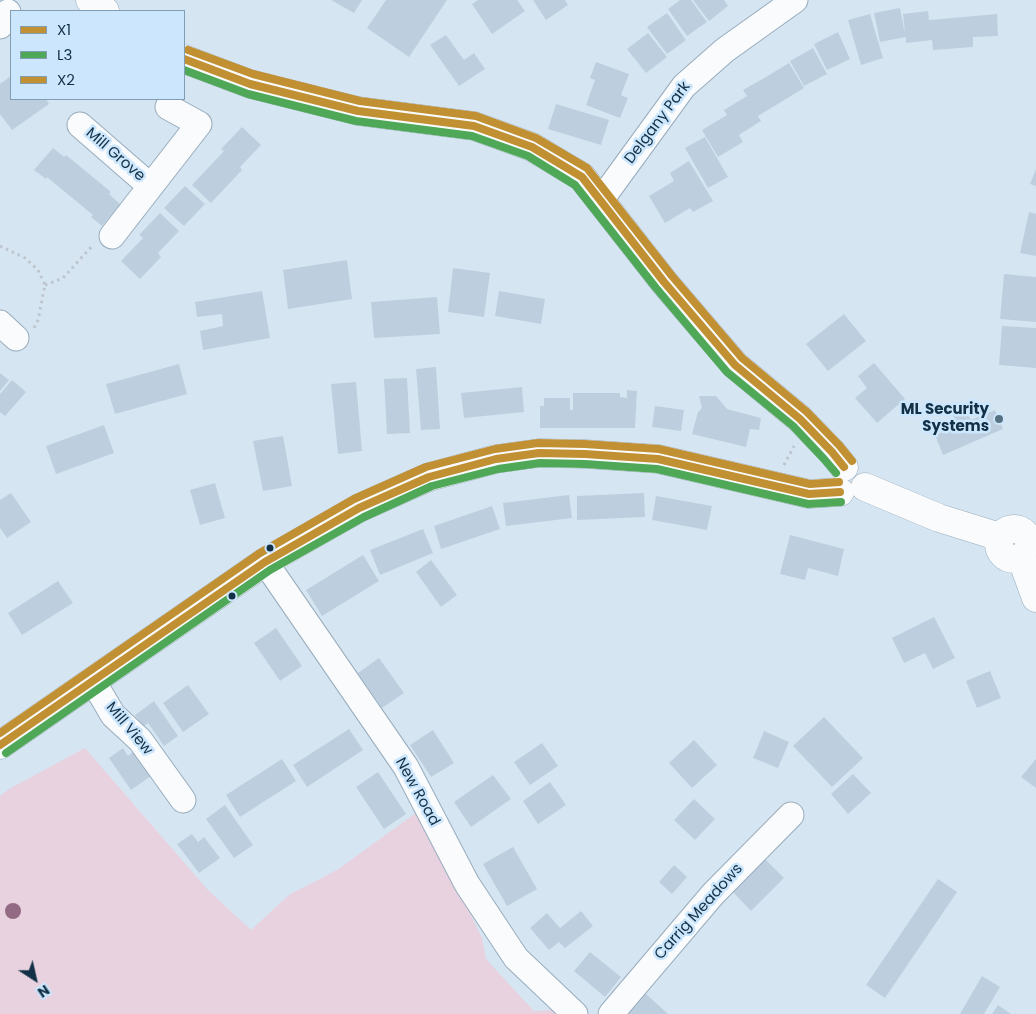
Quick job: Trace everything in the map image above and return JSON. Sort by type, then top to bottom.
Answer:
[{"type":"main road","points":[[90,0],[104,10]]},
{"type":"main road","points":[[185,61],[250,84],[358,111],[474,126],[532,147],[582,177],[664,282],[735,366],[806,425],[832,452],[850,482],[939,518],[1020,536],[1036,598]]},
{"type":"main road","points":[[2,740],[93,681],[265,562],[359,508],[429,477],[496,459],[539,454],[585,454],[658,459],[809,494],[850,482]]},
{"type":"street","name":"Delgany Park","points":[[601,200],[684,86],[725,50],[795,0]]},
{"type":"street","name":"Mill Grove","points":[[112,236],[149,185],[199,124],[164,101]]},
{"type":"street","name":"Mill Grove","points":[[80,125],[149,185]]},
{"type":"street","name":"New Road","points":[[265,562],[406,767],[467,884],[516,958],[576,1014]]},
{"type":"street","name":"Mill View","points":[[93,681],[113,715],[140,740],[183,800]]},
{"type":"street","name":"Carrig Meadows","points":[[611,1014],[713,894],[791,815]]},
{"type":"path","points":[[45,285],[64,278],[97,240],[112,236]]},
{"type":"path","points":[[0,246],[26,258],[38,270],[45,285],[38,320],[25,342],[8,330]]},
{"type":"path","points":[[774,485],[806,425]]},
{"type":"shaded area","points":[[85,748],[207,889],[251,930],[289,895],[337,870],[420,810],[482,938],[486,959],[534,1011],[554,1010],[558,1014],[0,1014],[0,796],[9,789]]},
{"type":"building","points":[[331,0],[362,0],[354,13]]},
{"type":"building","points":[[386,0],[447,0],[409,57],[367,28]]},
{"type":"building","points":[[478,0],[517,0],[525,11],[492,34],[472,4]]},
{"type":"building","points":[[533,0],[565,0],[568,5],[546,20]]},
{"type":"building","points":[[680,0],[691,0],[707,22],[687,36],[668,9]]},
{"type":"building","points":[[693,0],[724,0],[728,6],[709,21]]},
{"type":"building","points":[[900,8],[905,34],[903,14],[928,11],[929,20],[997,14],[998,36],[973,37],[973,47],[933,50],[932,40],[906,43],[906,37],[880,42],[874,13]]},
{"type":"building","points":[[667,13],[686,40],[667,54],[647,27]]},
{"type":"building","points":[[870,14],[883,58],[861,65],[848,20]]},
{"type":"building","points":[[838,32],[850,59],[827,70],[814,44]]},
{"type":"building","points":[[648,33],[667,57],[646,73],[627,49]]},
{"type":"building","points":[[446,35],[464,60],[474,53],[485,69],[459,86],[430,45]]},
{"type":"building","points":[[813,48],[827,74],[804,86],[790,61]]},
{"type":"building","points":[[596,62],[629,74],[621,95],[628,98],[620,118],[586,105],[595,80],[590,78]]},
{"type":"building","points":[[789,63],[804,88],[758,116],[761,121],[739,135],[743,142],[718,157],[702,130],[727,115],[724,110],[747,96],[743,90]]},
{"type":"building","points":[[10,77],[10,100],[47,100],[49,104],[12,130],[0,114],[0,84]]},
{"type":"building","points":[[556,104],[609,120],[601,145],[548,129]]},
{"type":"building","points":[[242,127],[261,145],[240,167],[242,170],[211,203],[192,185],[224,151],[221,149]]},
{"type":"building","points":[[705,137],[728,177],[708,188],[685,148]]},
{"type":"building","points":[[53,148],[64,157],[66,155],[111,192],[109,194],[120,204],[102,226],[91,217],[93,215],[47,177],[46,179],[34,170]]},
{"type":"building","points":[[689,161],[713,201],[693,212],[690,208],[665,223],[649,196],[674,181],[670,173]]},
{"type":"building","points":[[1036,169],[1036,186],[1030,184]]},
{"type":"building","points":[[185,186],[205,204],[184,226],[164,208]]},
{"type":"building","points":[[1029,212],[1036,214],[1036,256],[1020,253]]},
{"type":"building","points":[[160,213],[179,231],[158,253],[161,257],[140,279],[121,261],[143,238],[139,235]]},
{"type":"building","points":[[347,260],[352,299],[288,309],[283,270]]},
{"type":"building","points":[[453,268],[490,273],[484,317],[448,312]]},
{"type":"building","points":[[1004,274],[1036,277],[1036,322],[1000,319]]},
{"type":"building","points":[[262,291],[270,338],[203,350],[200,331],[223,326],[222,314],[197,317],[195,302]]},
{"type":"building","points":[[499,291],[545,299],[541,324],[495,316]]},
{"type":"building","points":[[437,297],[440,334],[374,338],[371,302]]},
{"type":"building","points":[[844,314],[866,341],[828,371],[806,344]]},
{"type":"building","points":[[1002,326],[1036,328],[1036,368],[999,365]]},
{"type":"building","points":[[874,363],[905,399],[877,423],[855,398],[867,388],[858,376]]},
{"type":"building","points":[[179,364],[187,394],[115,414],[106,384]]},
{"type":"building","points":[[436,367],[440,429],[421,430],[416,369]]},
{"type":"building","points":[[0,373],[9,380],[0,391]]},
{"type":"building","points":[[407,378],[410,433],[387,434],[384,379]]},
{"type":"building","points":[[12,380],[26,392],[5,416],[0,412],[0,394]]},
{"type":"building","points":[[356,382],[362,451],[338,454],[331,384]]},
{"type":"building","points":[[522,387],[524,412],[464,418],[461,393]]},
{"type":"building","points":[[627,390],[637,391],[635,428],[540,428],[540,406],[544,406],[544,398],[570,398],[570,410],[573,410],[573,393],[620,393],[620,397],[627,398]]},
{"type":"building","points":[[699,396],[716,396],[727,409],[761,418],[759,430],[750,429],[746,447],[692,434],[698,412],[702,408]]},
{"type":"building","points":[[655,406],[684,410],[681,431],[652,427]]},
{"type":"building","points":[[965,408],[971,420],[995,410],[1003,429],[943,455],[935,435],[957,426],[952,413]]},
{"type":"building","points":[[104,425],[114,453],[56,474],[46,446]]},
{"type":"building","points":[[283,436],[292,486],[263,491],[253,441]]},
{"type":"building","points":[[215,483],[225,518],[200,525],[190,490]]},
{"type":"building","points":[[11,493],[31,522],[7,538],[0,528],[0,500]]},
{"type":"building","points":[[644,493],[645,517],[577,520],[577,496]]},
{"type":"building","points":[[569,495],[572,518],[506,526],[503,503]]},
{"type":"building","points":[[656,496],[712,506],[707,530],[652,520]]},
{"type":"building","points":[[492,506],[500,529],[441,549],[434,526]]},
{"type":"building","points":[[423,529],[433,553],[380,575],[370,550]]},
{"type":"building","points":[[790,535],[844,549],[838,576],[808,568],[805,580],[780,574]]},
{"type":"building","points":[[363,555],[379,581],[322,616],[306,590]]},
{"type":"building","points":[[431,560],[457,595],[441,607],[416,572]]},
{"type":"building","points":[[58,581],[73,603],[22,635],[8,613]]},
{"type":"building","points":[[934,617],[955,658],[933,669],[925,653],[904,663],[892,638]]},
{"type":"building","points":[[276,628],[302,666],[280,681],[254,643]]},
{"type":"building","points":[[379,658],[404,693],[382,708],[358,673]]},
{"type":"building","points":[[990,671],[1001,698],[977,708],[966,681]]},
{"type":"building","points":[[188,685],[209,714],[183,732],[163,703]]},
{"type":"building","points":[[154,701],[178,736],[164,746],[148,723],[143,727],[135,715]]},
{"type":"building","points":[[824,717],[863,758],[832,787],[793,746]]},
{"type":"building","points":[[349,729],[363,750],[307,787],[293,765]]},
{"type":"building","points":[[433,730],[454,763],[431,777],[410,745]]},
{"type":"building","points":[[764,731],[789,742],[778,768],[753,758]]},
{"type":"building","points":[[694,740],[717,765],[692,788],[669,763]]},
{"type":"building","points":[[542,743],[558,766],[530,785],[514,762]]},
{"type":"building","points":[[123,748],[128,756],[134,751],[151,776],[131,790],[109,758]]},
{"type":"building","points":[[282,759],[296,781],[240,817],[226,795]]},
{"type":"building","points":[[1036,759],[1036,788],[1021,777]]},
{"type":"building","points":[[378,772],[406,814],[384,829],[356,787]]},
{"type":"building","points":[[853,774],[871,793],[848,814],[831,794]]},
{"type":"building","points":[[493,775],[511,799],[471,827],[454,802]]},
{"type":"building","points":[[550,782],[566,805],[538,824],[523,801]]},
{"type":"building","points":[[694,799],[715,819],[695,840],[674,820]]},
{"type":"building","points":[[225,805],[253,845],[234,858],[206,819]]},
{"type":"building","points":[[192,834],[198,842],[204,837],[220,858],[199,873],[177,844]]},
{"type":"building","points":[[513,847],[537,889],[507,906],[483,864]]},
{"type":"building","points":[[765,859],[784,878],[751,911],[732,891]]},
{"type":"building","points":[[674,865],[687,877],[672,894],[659,882]]},
{"type":"building","points":[[938,879],[957,892],[885,998],[866,985]]},
{"type":"building","points":[[581,911],[593,926],[565,948],[559,942],[549,950],[530,928],[547,913],[560,928]]},
{"type":"building","points":[[590,952],[621,977],[605,997],[574,971]]},
{"type":"building","points":[[982,976],[1000,987],[984,1014],[960,1014]]},
{"type":"building","points":[[645,993],[668,1014],[626,1014]]},
{"type":"building","points":[[998,1005],[1011,1014],[992,1014]]},
{"type":"transit line","name":"X2","points":[[188,50],[253,74],[360,101],[476,116],[536,138],[587,168],[672,276],[742,358],[807,412],[852,461]]},
{"type":"transit line","name":"X1","points":[[185,59],[250,84],[358,111],[474,126],[532,147],[582,177],[664,282],[735,365],[800,419],[844,467]]},
{"type":"transit line","name":"L3","points":[[185,70],[248,94],[356,121],[472,136],[528,156],[575,185],[656,288],[727,372],[793,426],[836,473]]},
{"type":"transit line","name":"X2","points":[[0,733],[260,553],[354,499],[426,467],[495,449],[538,443],[585,444],[659,449],[810,484],[839,482]]},
{"type":"transit line","name":"X1","points":[[0,745],[265,562],[359,508],[429,477],[496,459],[539,453],[585,454],[658,459],[809,494],[840,492]]},
{"type":"transit line","name":"L3","points":[[6,753],[270,570],[364,517],[432,486],[498,469],[540,463],[585,464],[657,469],[808,504],[841,502]]},
{"type":"place","name":"ML Security Systems","points":[[999,419]]}]
